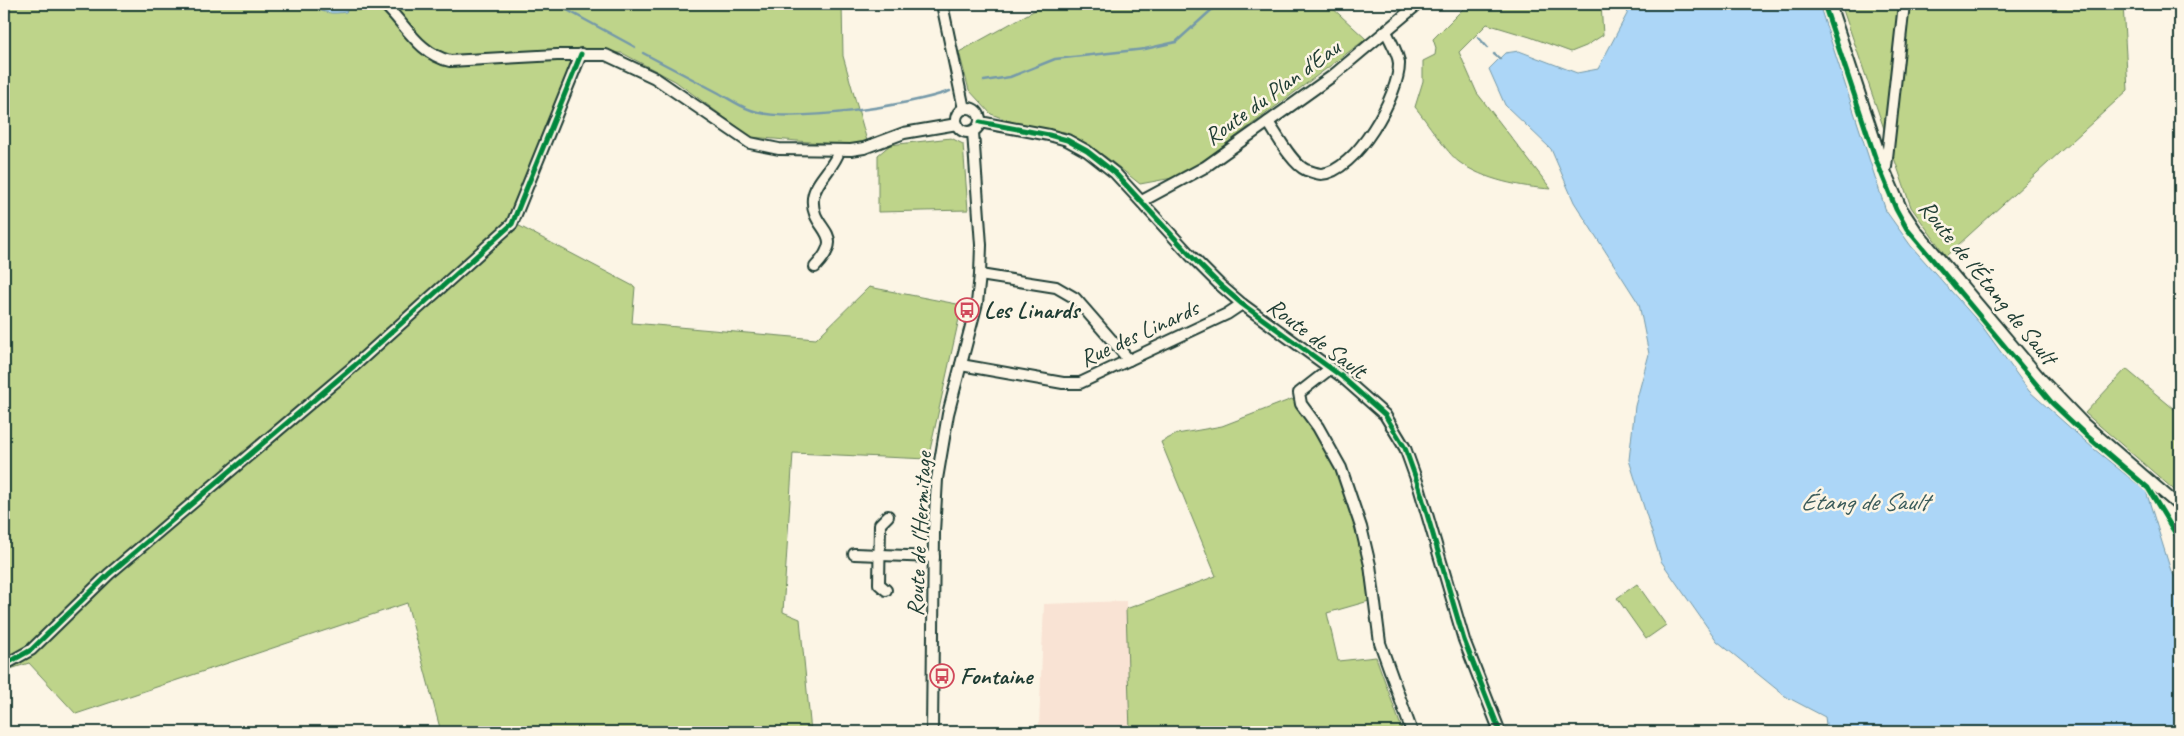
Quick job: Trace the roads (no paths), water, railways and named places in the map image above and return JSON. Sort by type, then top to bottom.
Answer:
[{"type":"street","points":[[384,4],[422,48],[436,58],[450,61],[581,54],[606,55],[655,78],[750,143],[779,149],[838,151],[864,148],[904,133],[957,124]]},
{"type":"street","points":[[942,4],[964,109]]},
{"type":"street","name":"Route du Plan d'Eau","points":[[1142,201],[1188,177],[1268,122],[1331,77],[1418,4]]},
{"type":"street","name":"Route de l'Étang de Sault","points":[[1830,4],[1885,171],[1902,208],[1917,232],[2040,378],[2084,424],[2180,507]]},
{"type":"street","points":[[1885,171],[1904,4]]},
{"type":"street","points":[[1268,122],[1291,156],[1304,169],[1322,174],[1340,167],[1358,152],[1394,91],[1399,63],[1396,50],[1386,31]]},
{"type":"street","points":[[4,665],[31,650],[109,574],[354,366],[512,224],[581,54]]},
{"type":"street","points":[[964,109],[976,111],[980,122],[978,128],[972,132],[965,132],[957,124],[957,117],[964,109]]},
{"type":"street","name":"Route de Sault","points":[[980,122],[1015,130],[1048,134],[1067,140],[1087,151],[1115,173],[1191,256],[1242,304],[1331,368],[1371,400],[1385,415],[1405,448],[1419,487],[1464,640],[1500,732]]},
{"type":"street","name":"Route de l'Hermitage","points":[[932,732],[937,479],[948,414],[977,303],[980,275],[981,245],[972,132]]},
{"type":"street","points":[[815,267],[830,249],[830,242],[815,214],[814,196],[838,151]]},
{"type":"street","points":[[980,275],[1056,287],[1066,292],[1075,298],[1129,360]]},
{"type":"street","name":"Rue des Linards","points":[[961,366],[1072,384],[1080,383],[1227,314],[1242,304]]},
{"type":"street","points":[[1331,368],[1299,393],[1301,404],[1318,427],[1341,468],[1361,527],[1370,566],[1380,643],[1412,732]]},
{"type":"street","points":[[886,590],[879,584],[880,524],[888,516]]},
{"type":"street","points":[[854,554],[934,556]]},
{"type":"water","points":[[310,4],[353,4],[346,12],[336,13],[323,11]]},
{"type":"water","name":"Étang de Sault","points":[[1630,4],[1819,4],[1886,211],[1911,246],[1982,326],[2029,391],[2094,449],[2146,491],[2171,571],[2180,584],[2180,732],[1827,732],[1825,717],[1785,696],[1717,641],[1661,561],[1629,460],[1635,406],[1649,354],[1639,304],[1574,202],[1551,149],[1505,105],[1489,69],[1505,53],[1519,51],[1577,73],[1598,69],[1627,14]]},
{"type":"waterway","points":[[556,4],[635,47]]},
{"type":"waterway","points":[[984,81],[1010,77],[1055,59],[1145,49],[1176,42],[1218,4]]},
{"type":"waterway","points":[[1478,37],[1487,47]]},
{"type":"waterway","points":[[643,53],[742,106],[769,114],[793,115],[850,111],[908,102],[950,91]]},
{"type":"waterway","points":[[1494,54],[1500,59]]},
{"type":"place","name":"Les Linards","points":[[967,310]]},
{"type":"place","name":"Fontaine","points":[[942,676]]}]
